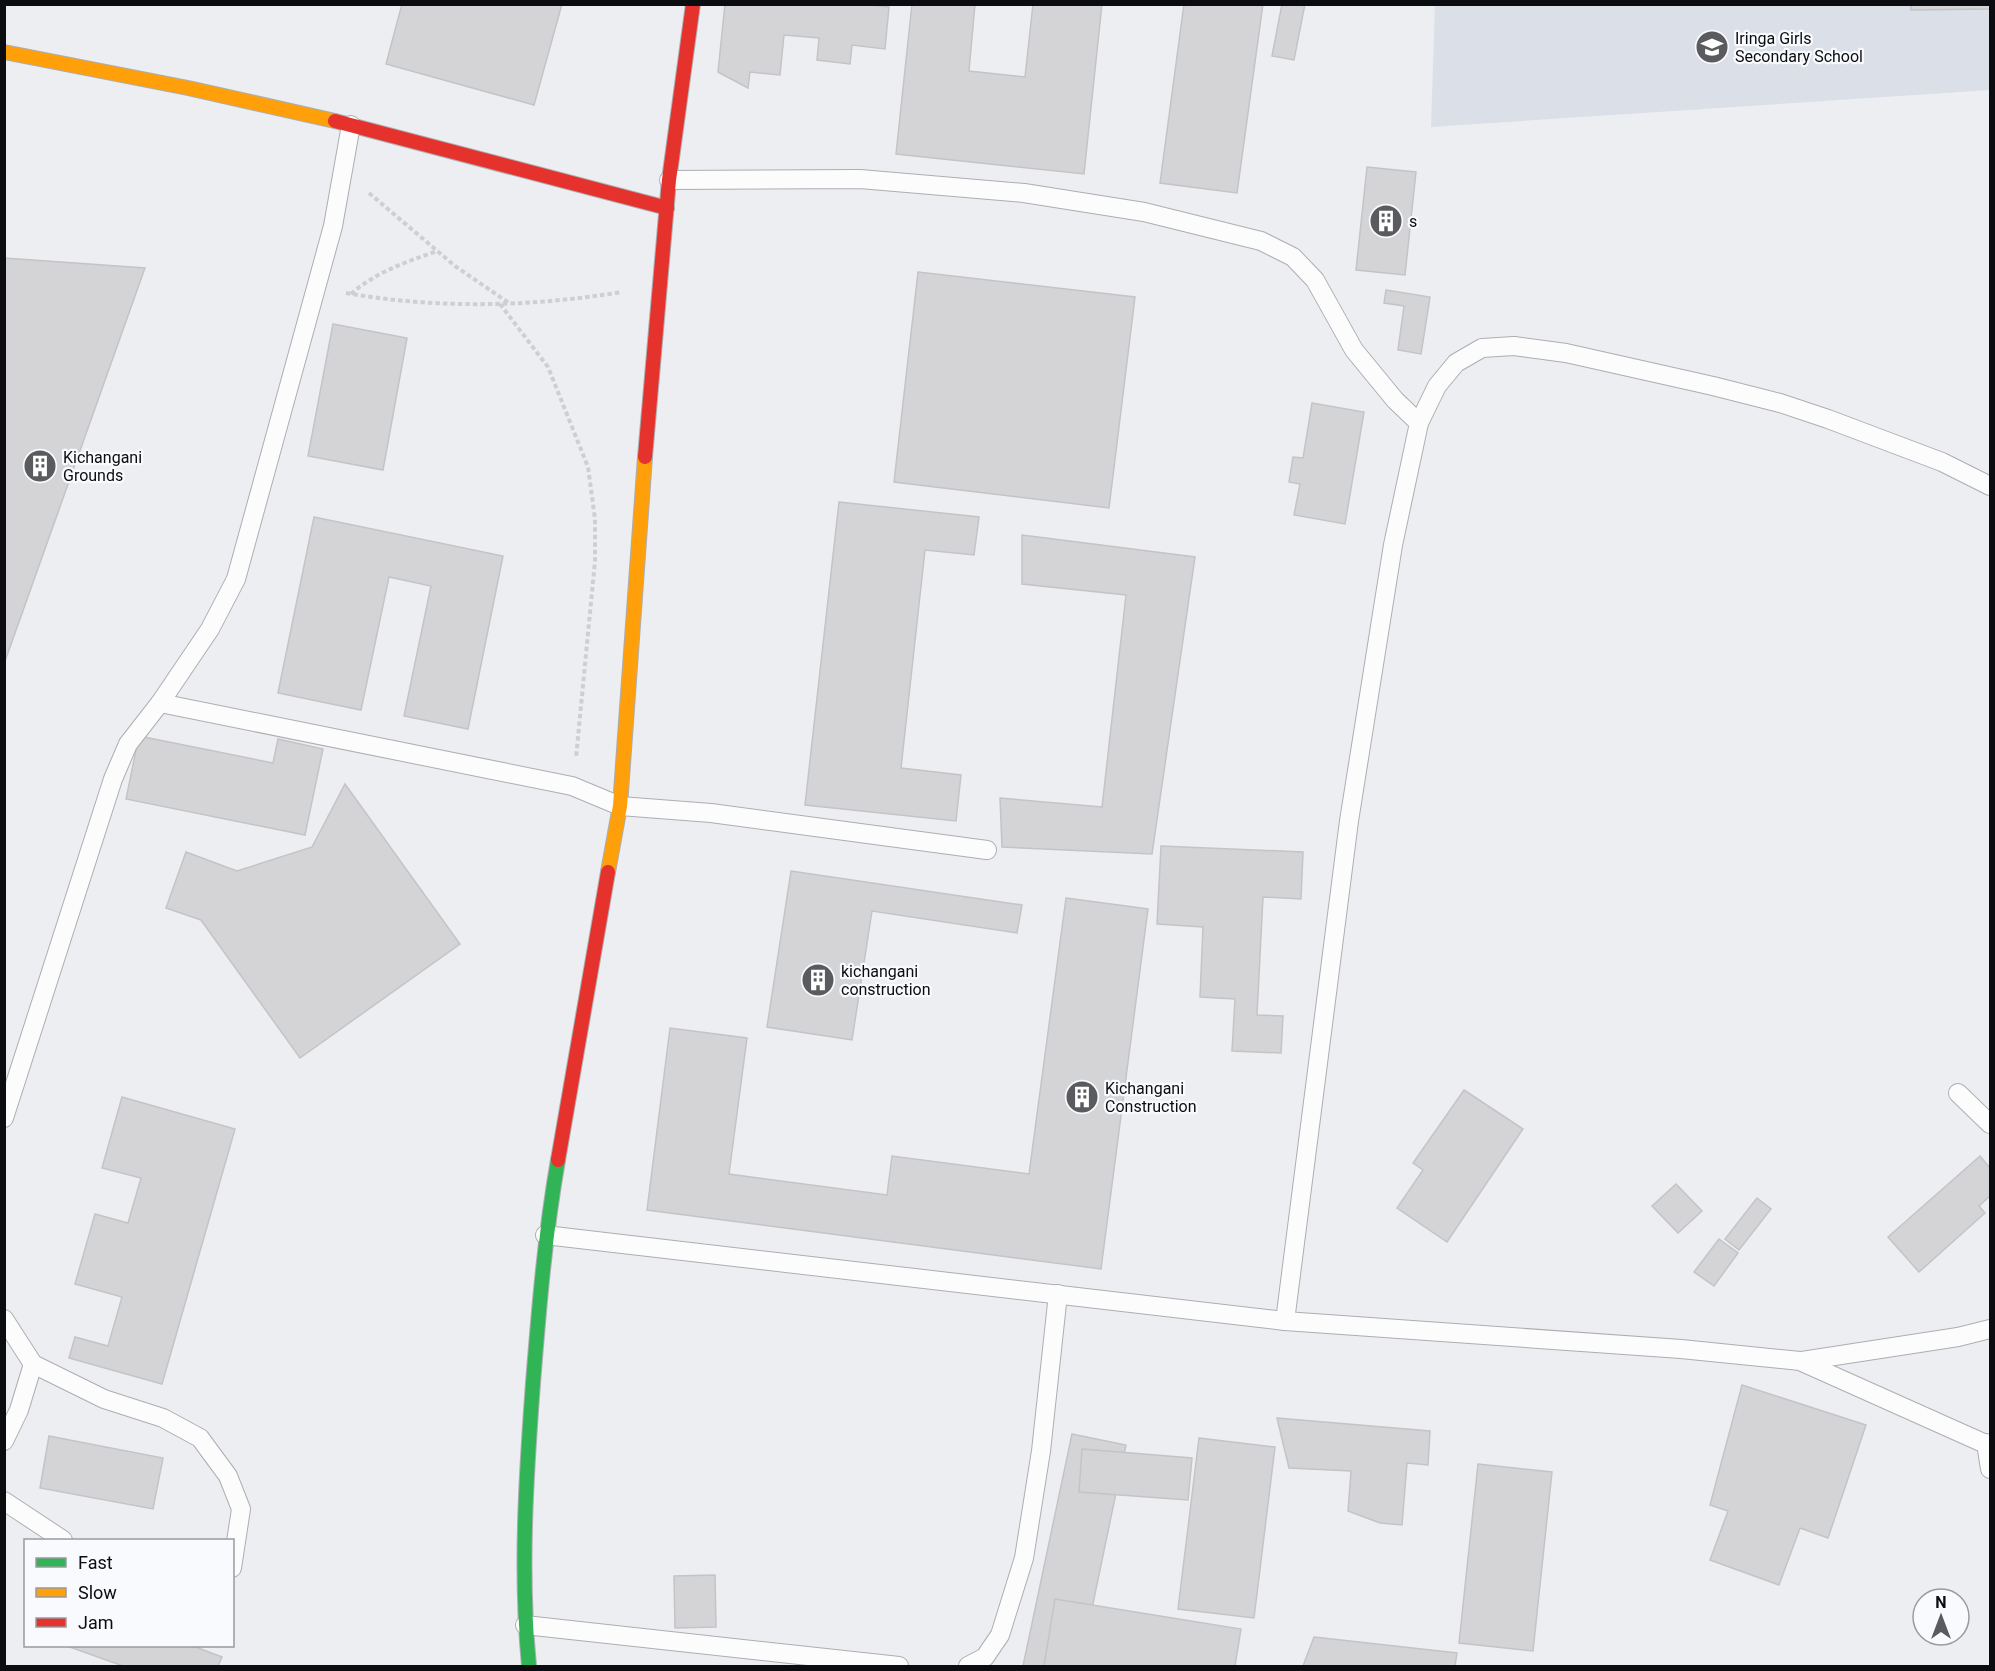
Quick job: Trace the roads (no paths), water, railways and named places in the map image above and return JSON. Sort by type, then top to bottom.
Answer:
[{"type":"street","points":[[529,1666],[525,1625],[525,1489],[544,1235],[620,806],[651,375],[669,180],[693,4]]},
{"type":"street","points":[[4,52],[186,88],[351,125],[528,169],[667,208]]},
{"type":"lane","points":[[4,1118],[113,779],[128,744],[160,703],[210,629],[236,579],[333,226],[351,125]]},
{"type":"lane","points":[[669,180],[860,179],[1023,193],[1144,212],[1261,241],[1293,257],[1315,280],[1359,358],[1395,400],[1419,423]]},
{"type":"lane","points":[[1285,1321],[1349,821],[1393,545],[1419,423],[1437,386],[1456,363],[1482,348],[1514,346],[1596,359],[1780,403],[1942,462],[1990,486]]},
{"type":"lane","points":[[160,703],[572,786],[620,806],[723,814],[987,850]]},
{"type":"lane","points":[[1958,1094],[1990,1124]]},
{"type":"lane","points":[[544,1235],[1285,1321],[1681,1349],[1800,1361],[1958,1337],[1990,1329]]},
{"type":"lane","points":[[968,1666],[985,1657],[1000,1635],[1023,1558],[1041,1451],[1058,1294]]},
{"type":"lane","points":[[4,1319],[33,1364],[104,1399],[162,1418],[200,1438],[228,1476],[241,1509],[234,1555]]},
{"type":"lane","points":[[1800,1361],[1988,1444],[1990,1469]]},
{"type":"lane","points":[[4,1441],[19,1410],[33,1364]]},
{"type":"lane","points":[[4,1501],[61,1539]]},
{"type":"lane","points":[[525,1625],[899,1666]]},
{"type":"place","name":"Iringa Girls Secondary School","points":[[1712,47]]},
{"type":"place","name":"s","points":[[1386,221]]},
{"type":"place","name":"Kichangani Grounds","points":[[40,466]]},
{"type":"place","name":"kichangani construction","points":[[818,980]]},
{"type":"place","name":"Kichangani Construction","points":[[1082,1097]]}]
